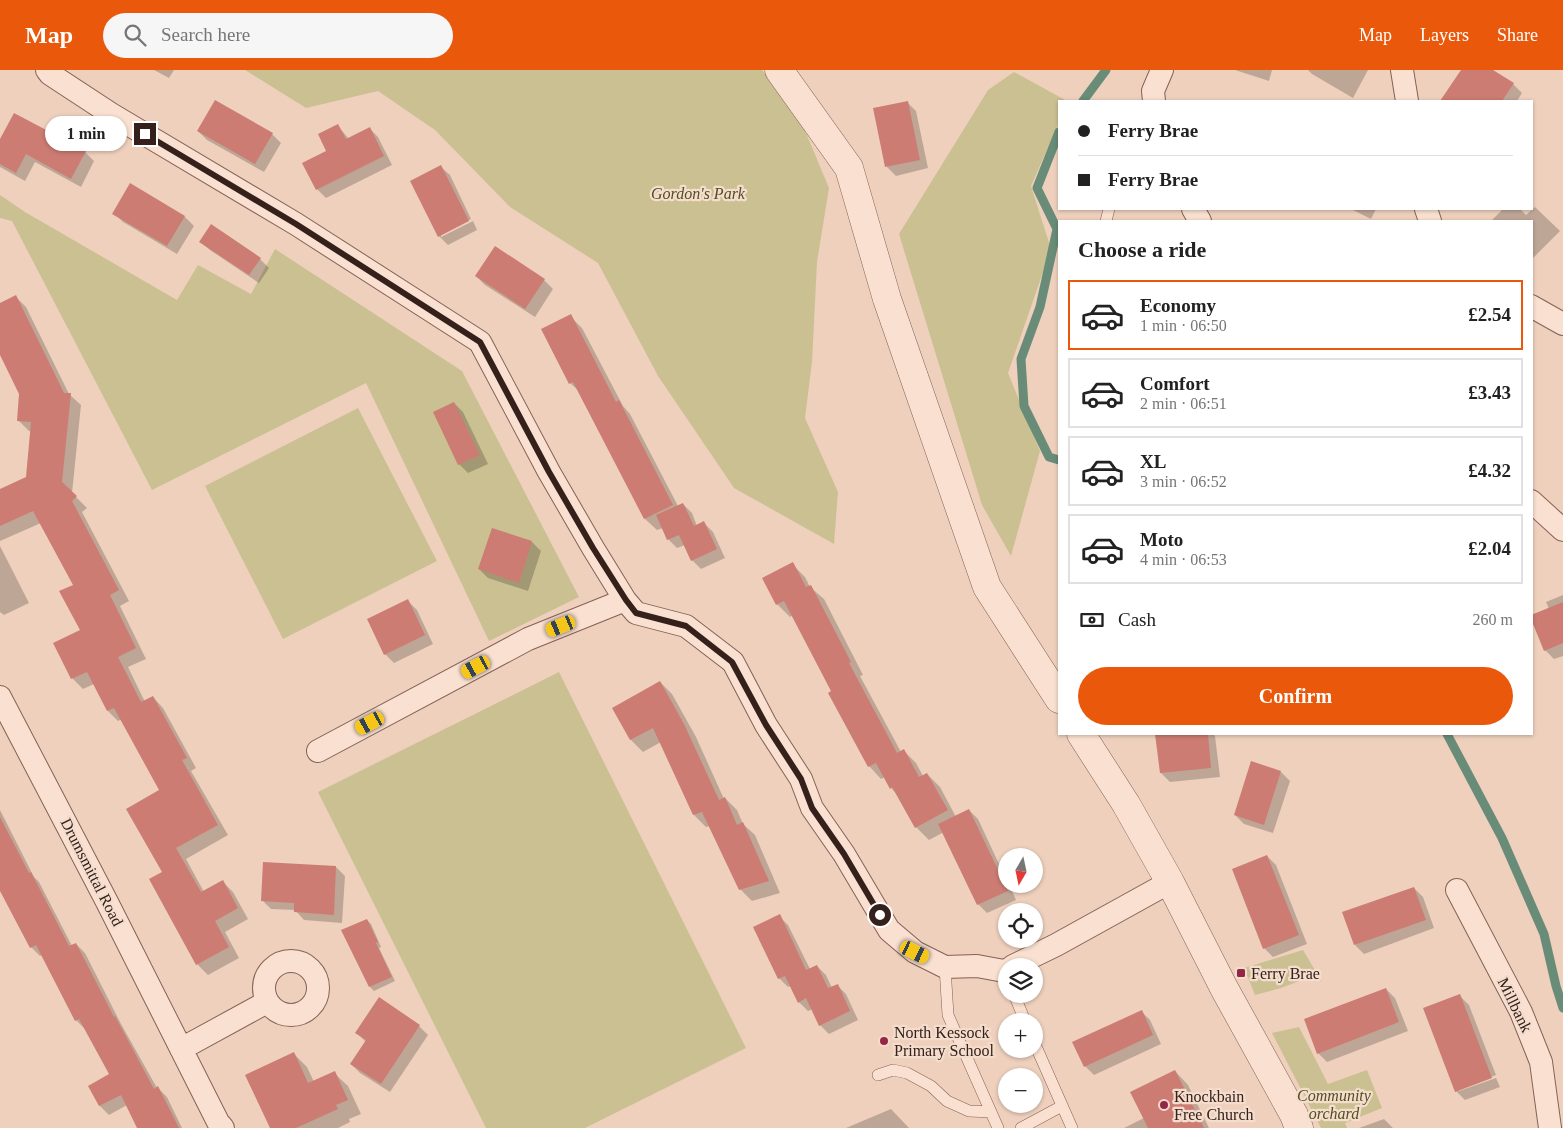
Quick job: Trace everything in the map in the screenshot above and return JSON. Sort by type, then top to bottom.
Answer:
[{"type":"street","points":[[47,70],[50,74],[111,114],[296,224],[480,342],[549,472],[626,600],[636,613],[686,626],[732,662],[766,725],[801,779],[812,808],[844,854],[889,930],[915,952],[944,967],[977,966],[998,969]]},
{"type":"street","points":[[779,70],[849,168],[887,299],[987,587],[1058,697]]},
{"type":"street","points":[[1152,98],[1162,70]]},
{"type":"street","points":[[1402,70],[1407,100]]},
{"type":"street","points":[[1533,307],[1563,324]]},
{"type":"street","points":[[1533,503],[1563,530]]},
{"type":"street","points":[[318,751],[528,639],[626,600]]},
{"type":"street","name":"Drumsmittal Road","points":[[0,697],[107,902],[218,1122],[223,1128]]},
{"type":"street","points":[[1082,735],[1126,804],[1170,882],[1224,988],[1294,1115],[1299,1128]]},
{"type":"street","points":[[1031,958],[1170,882]]},
{"type":"street","name":"Millbank","points":[[1457,890],[1520,1012],[1541,1062],[1550,1128]]},
{"type":"street","points":[[181,1049],[267,1002]]},
{"type":"lane","points":[[944,967],[948,1015],[998,1128]]},
{"type":"lane","points":[[1041,1058],[1072,1128]]},
{"type":"lane","points":[[878,1075],[893,1070],[907,1073],[932,1086],[947,1101],[969,1111],[991,1112]]},
{"type":"lane","points":[[1021,1128],[1062,1106]]},
{"type":"green space","name":"Gordon's Park","points":[[245,70],[762,70],[796,109],[829,188],[817,262],[812,362],[805,418],[838,492],[834,544],[734,488],[658,376],[598,263],[510,207],[435,130],[378,91],[306,108]]},
{"type":"green space","points":[[1014,72],[1065,100],[1058,100],[1058,124],[1031,186],[1051,249],[1008,373],[1040,451],[1011,556],[982,505],[899,234],[988,90]]},
{"type":"green space","points":[[0,195],[25,212],[177,300],[198,265],[251,294],[275,249],[462,371],[579,597],[489,641],[366,383],[152,490],[12,221],[0,218]]},
{"type":"green space","points":[[358,408],[437,561],[283,639],[205,486]]},
{"type":"green space","points":[[559,672],[746,1048],[585,1128],[486,1128],[318,792]]},
{"type":"green space","points":[[1303,950],[1322,982],[1315,975],[1281,988],[1255,995],[1244,968]]},
{"type":"green space","name":"Community orchard","points":[[1299,1027],[1328,1084],[1367,1070],[1382,1108],[1345,1123],[1347,1128],[1321,1128],[1272,1033]]},
{"type":"building","points":[[1461,70],[1493,70],[1514,83],[1503,100],[1441,100]]},
{"type":"building","points":[[215,100],[273,133],[255,164],[197,131]]},
{"type":"building","points":[[908,101],[920,160],[885,167],[873,108]]},
{"type":"building","points":[[14,113],[86,151],[71,179],[26,154],[16,173],[0,164],[0,139]]},
{"type":"building","points":[[338,124],[346,139],[370,127],[384,156],[316,190],[302,163],[326,151],[318,134]]},
{"type":"building","points":[[441,165],[469,221],[438,237],[410,181]]},
{"type":"building","points":[[130,183],[185,216],[167,246],[112,214]]},
{"type":"building","points":[[211,224],[261,258],[249,275],[199,242]]},
{"type":"building","points":[[495,246],[545,279],[525,309],[475,276]]},
{"type":"building","points":[[16,295],[64,393],[71,393],[62,482],[77,496],[72,501],[119,590],[110,595],[136,648],[118,657],[141,702],[153,696],[187,758],[182,760],[218,825],[176,848],[201,892],[223,880],[238,908],[215,921],[229,947],[196,965],[149,879],[162,872],[126,809],[159,790],[114,708],[107,711],[87,672],[71,679],[53,643],[80,630],[59,591],[73,585],[33,511],[0,526],[0,489],[26,477],[31,422],[17,421],[19,394],[0,355],[0,303]]},
{"type":"building","points":[[571,314],[616,402],[619,400],[673,505],[644,519],[573,382],[569,384],[541,329]]},
{"type":"building","points":[[454,402],[480,455],[458,465],[433,412]]},
{"type":"building","points":[[683,503],[694,526],[704,521],[717,549],[691,561],[679,535],[667,540],[656,515]]},
{"type":"building","points":[[492,528],[532,541],[519,583],[478,569]]},
{"type":"building","points":[[793,562],[806,587],[811,585],[851,662],[849,663],[897,753],[904,749],[919,777],[927,773],[948,810],[915,828],[876,763],[868,767],[828,693],[831,691],[784,601],[776,605],[762,578]]},
{"type":"building","points":[[408,599],[425,635],[384,655],[367,619]]},
{"type":"building","points":[[1563,602],[1563,643],[1544,651],[1533,624],[1533,614]]},
{"type":"building","points":[[660,681],[684,724],[719,800],[725,797],[737,825],[743,822],[769,881],[739,890],[702,812],[693,815],[653,728],[630,740],[612,708]]},
{"type":"building","points":[[1155,735],[1208,735],[1211,768],[1160,773]]},
{"type":"building","points":[[1251,761],[1281,771],[1264,825],[1234,815]]},
{"type":"building","points":[[969,809],[998,870],[998,893],[1004,893],[977,905],[938,824]]},
{"type":"building","points":[[0,817],[69,946],[76,943],[154,1089],[158,1086],[179,1128],[137,1128],[121,1095],[99,1106],[88,1086],[109,1074],[79,1019],[75,1021],[36,945],[30,948],[0,891]]},
{"type":"building","points":[[1267,855],[1299,935],[1263,949],[1232,869]]},
{"type":"building","points":[[263,862],[336,866],[334,915],[294,912],[294,903],[261,901]]},
{"type":"building","points":[[1414,887],[1426,920],[1354,945],[1342,912]]},
{"type":"building","points":[[780,914],[806,970],[817,965],[828,988],[838,984],[850,1011],[819,1026],[806,998],[798,1003],[785,976],[778,979],[753,927]]},
{"type":"building","points":[[367,919],[392,977],[369,987],[341,930]]},
{"type":"building","points":[[1386,988],[1399,1022],[1317,1054],[1304,1019]]},
{"type":"building","points":[[1460,994],[1492,1078],[1455,1092],[1423,1008]]},
{"type":"building","points":[[379,997],[420,1025],[381,1084],[350,1064],[366,1040],[355,1033]]},
{"type":"building","points":[[1142,1010],[1153,1035],[1084,1067],[1072,1042]]},
{"type":"building","points":[[294,1052],[308,1083],[335,1071],[348,1100],[336,1105],[338,1109],[296,1128],[270,1128],[245,1075]]},
{"type":"building","name":"Knockbain Free Church","points":[[1175,1070],[1204,1128],[1148,1128],[1130,1092]]},
{"type":"waterway","points":[[1084,100],[1106,70]]},
{"type":"waterway","points":[[1058,135],[1037,188],[1057,229],[1040,307],[1021,359],[1024,406],[1049,457],[1058,460]]},
{"type":"waterway","points":[[1448,735],[1502,838],[1544,934],[1563,1008]]},
{"type":"place","name":"Ferry Brae","points":[[1241,973]]},
{"type":"place","name":"North Kessock Primary School","points":[[884,1041]]},
{"type":"place","name":"Knockbain Free Church","points":[[1164,1105]]},
{"type":"route","points":[[145,134],[296,224],[480,342],[549,472],[626,600],[636,613],[686,626],[732,662],[766,725],[801,779],[812,808],[844,854],[880,915]]}]
